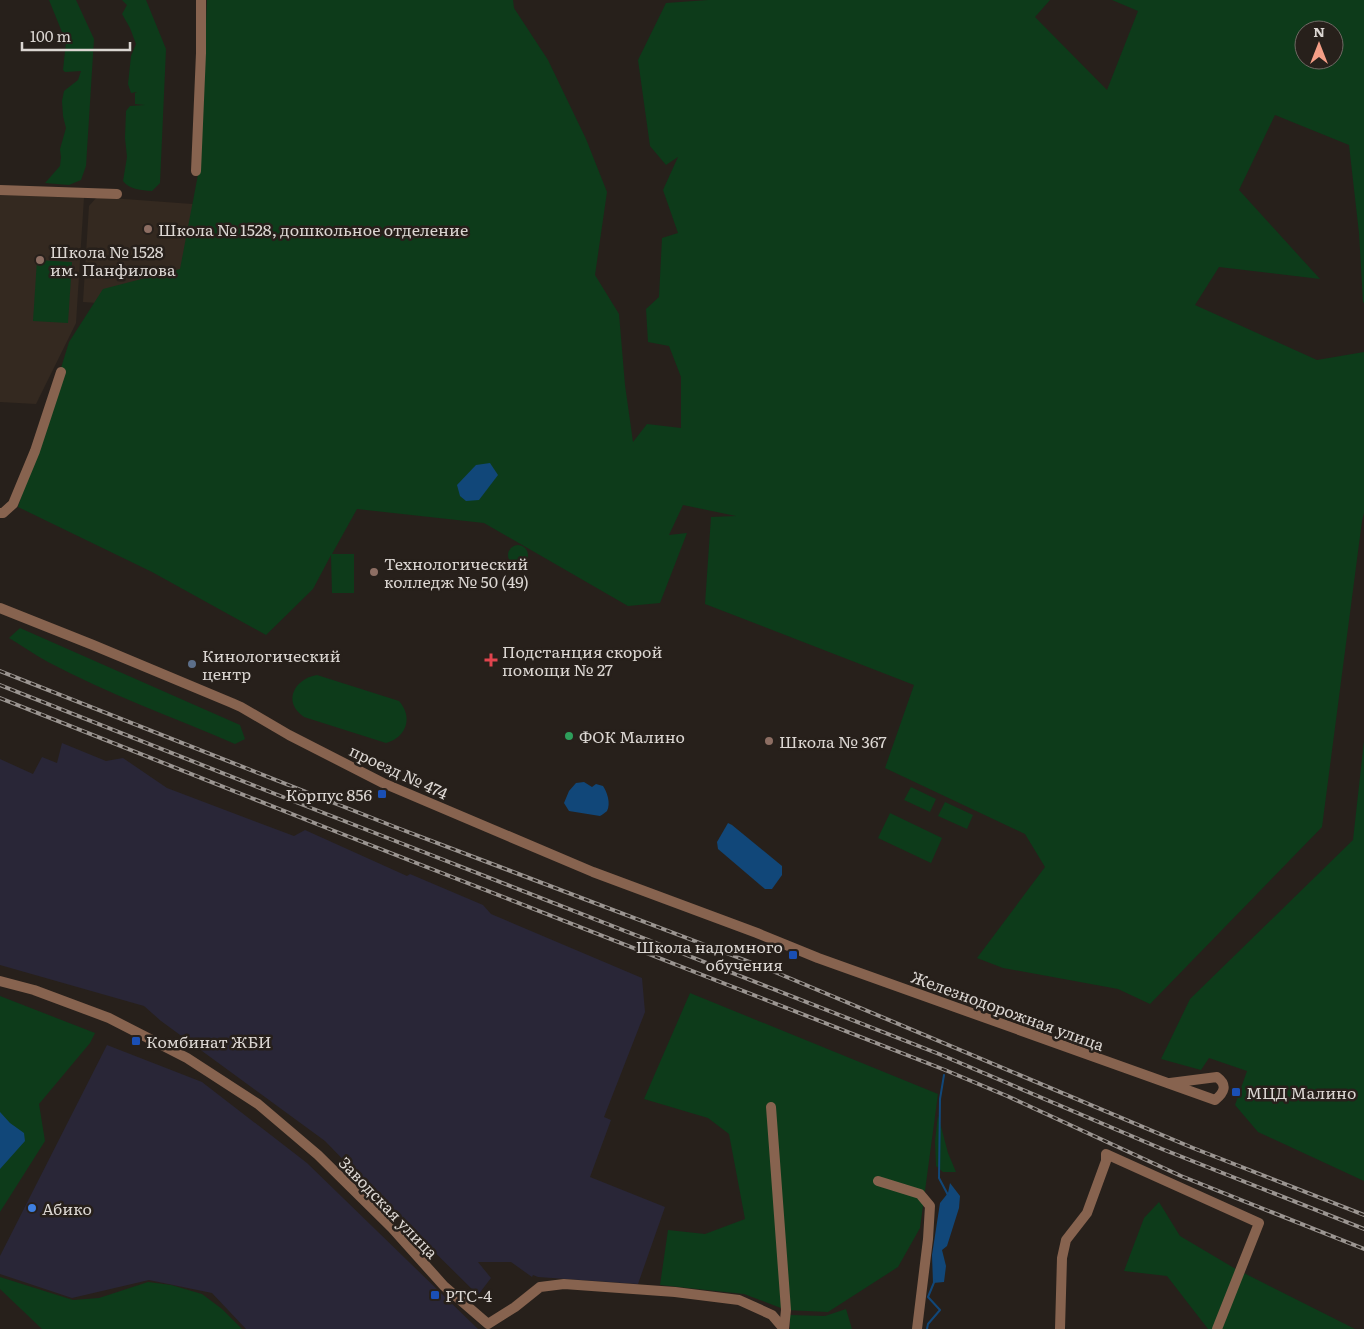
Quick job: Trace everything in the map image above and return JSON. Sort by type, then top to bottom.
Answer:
[{"type":"street","points":[[196,171],[201,53],[201,0]]},
{"type":"street","points":[[1,189],[117,194]]},
{"type":"street","points":[[0,513],[13,504],[35,451],[61,372]]},
{"type":"street","name":"проезд № 474","points":[[0,608],[241,707],[289,735],[383,783],[593,872],[791,947]]},
{"type":"street","name":"Железнодорожная улица","points":[[791,947],[1215,1100],[1222,1095],[1224,1088],[1224,1084],[1217,1078],[1170,1083]]},
{"type":"street","name":"Заводская улица","points":[[0,981],[34,990],[109,1018],[187,1058],[258,1104],[318,1155],[392,1228],[444,1286],[490,1327],[540,1286],[564,1284],[675,1292],[739,1300],[772,1315],[784,1329]]},
{"type":"street","points":[[771,1107],[786,1310],[784,1329]]},
{"type":"street","points":[[1060,1329],[1062,1258],[1066,1240],[1087,1213],[1106,1161],[1106,1154],[1259,1223],[1217,1329]]},
{"type":"street","points":[[878,1181],[920,1194],[930,1206],[917,1329]]},
{"type":"shaded area","name":"Школа № 1528 им. Панфилова","points":[[0,193],[84,197],[76,323],[36,404],[0,402]]},
{"type":"shaded area","name":"Школа № 1528, дошкольное отделение","points":[[97,197],[206,205],[211,286],[142,306],[83,302],[89,206]]},
{"type":"shaded area","points":[[62,743],[106,761],[123,758],[167,788],[294,836],[305,830],[407,876],[410,874],[483,905],[491,914],[642,978],[645,1012],[604,1117],[611,1120],[590,1177],[665,1207],[638,1284],[538,1277],[533,1275],[532,1277],[511,1262],[478,1262],[491,1278],[478,1295],[325,1141],[161,1021],[144,1006],[0,965],[0,759],[33,774],[42,757],[57,763]]},
{"type":"shaded area","points":[[107,1045],[202,1082],[307,1163],[478,1329],[246,1329],[212,1293],[149,1280],[72,1298],[0,1274],[0,1256]]},
{"type":"green space","points":[[49,0],[76,0],[94,39],[86,166],[81,180],[69,185],[45,183],[60,166],[60,149],[66,128],[62,101],[64,91],[78,80],[81,71],[65,72],[63,70],[66,42]]},
{"type":"green space","points":[[122,0],[146,0],[166,49],[160,183],[152,191],[132,188],[123,181],[127,157],[125,138],[126,111],[130,106],[145,105],[135,104],[135,93],[137,92],[131,93],[128,84],[131,56],[136,44],[122,14],[127,5]]},
{"type":"green space","points":[[207,0],[513,0],[514,8],[548,60],[586,139],[607,192],[595,275],[619,314],[625,385],[633,442],[647,424],[681,428],[681,377],[669,346],[648,342],[646,309],[659,297],[662,238],[678,233],[663,190],[678,157],[666,165],[650,146],[638,60],[666,3],[708,0],[1050,0],[1035,17],[1107,90],[1138,11],[1112,0],[1364,0],[1364,303],[1359,233],[1349,145],[1275,115],[1239,190],[1320,279],[1219,267],[1195,305],[1317,360],[1364,352],[1364,513],[1322,827],[1150,1004],[1118,989],[1003,968],[977,958],[1045,867],[1025,834],[885,768],[914,685],[705,604],[711,517],[736,516],[683,505],[669,535],[687,533],[660,603],[628,606],[484,523],[357,509],[332,554],[354,554],[354,593],[332,593],[331,555],[313,589],[266,635],[152,572],[18,507],[69,342],[103,289],[180,269],[200,164]]},
{"type":"green space","points":[[37,260],[72,262],[68,323],[33,321]]},
{"type":"green space","points":[[518,545],[525,548],[528,555],[525,562],[518,565],[511,562],[508,555],[511,548]]},
{"type":"green space","points":[[20,628],[240,725],[245,739],[235,744],[71,674],[9,638]]},
{"type":"green space","points":[[317,675],[399,701],[406,713],[407,720],[403,731],[399,736],[386,743],[304,717],[297,711],[292,698],[297,686],[302,681]]},
{"type":"green space","points":[[1364,741],[1364,1181],[1258,1132],[1235,1105],[1247,1071],[1209,1058],[1201,1070],[1161,1059],[1190,999],[1353,840]]},
{"type":"green space","points":[[911,787],[936,799],[930,812],[904,800]]},
{"type":"green space","points":[[945,802],[973,815],[967,829],[938,816]]},
{"type":"green space","points":[[890,813],[942,838],[931,863],[878,838]]},
{"type":"green space","points":[[690,993],[938,1094],[920,1228],[898,1267],[828,1312],[786,1310],[744,1294],[660,1285],[668,1230],[705,1234],[745,1219],[729,1134],[708,1118],[644,1099]]},
{"type":"green space","points":[[0,996],[95,1033],[90,1043],[39,1104],[45,1141],[0,1212]]},
{"type":"green space","points":[[938,1115],[948,1153],[956,1172],[943,1172],[936,1166],[935,1141]]},
{"type":"green space","points":[[1159,1202],[1180,1236],[1234,1268],[1355,1329],[1208,1329],[1167,1276],[1124,1271],[1144,1218]]},
{"type":"green space","points":[[0,1277],[73,1300],[99,1298],[148,1282],[171,1285],[202,1294],[222,1309],[242,1329],[42,1329],[0,1289]]},
{"type":"green space","points":[[846,1309],[852,1329],[790,1329],[790,1315],[825,1316]]},
{"type":"water","points":[[490,463],[498,475],[479,500],[466,501],[460,496],[457,485],[476,465]]},
{"type":"water","points":[[584,782],[592,787],[596,784],[603,786],[606,791],[609,801],[608,808],[600,816],[569,811],[564,803],[569,791],[576,783]]},
{"type":"water","points":[[728,823],[782,866],[782,875],[772,889],[765,889],[718,849],[717,842]]},
{"type":"water","points":[[0,1112],[10,1123],[24,1133],[25,1141],[0,1169]]},
{"type":"water","points":[[950,1183],[960,1196],[959,1208],[947,1246],[942,1250],[946,1266],[944,1282],[933,1283],[932,1255],[940,1203],[948,1193]]},
{"type":"waterway","points":[[944,1075],[940,1099],[939,1178],[948,1195]]},
{"type":"waterway","points":[[927,1329],[928,1324],[940,1310],[928,1297],[935,1280]]},
{"type":"railway","points":[[0,671],[395,827],[763,967],[1193,1148],[1364,1215]]},
{"type":"railway","points":[[0,685],[939,1054],[1162,1149],[1364,1229]]},
{"type":"railway","points":[[0,698],[945,1070],[1007,1096],[1181,1176],[1364,1249]]},
{"type":"place","name":"Школа № 1528, дошкольное отделение","points":[[148,229]]},
{"type":"place","name":"Школа № 1528 им. Панфилова","points":[[40,260]]},
{"type":"place","name":"Технологический колледж № 50 (49)","points":[[374,572]]},
{"type":"place","name":"Подстанция скорой помощи № 27","points":[[491,660]]},
{"type":"place","name":"Кинологический центр","points":[[192,664]]},
{"type":"place","name":"ФОК Малино","points":[[569,736]]},
{"type":"place","name":"Школа № 367","points":[[769,741]]},
{"type":"place","name":"Корпус 856","points":[[382,794]]},
{"type":"place","name":"Школа надомного обучения","points":[[793,955]]},
{"type":"place","name":"Комбинат ЖБИ","points":[[136,1041]]},
{"type":"place","name":"МЦД Малино","points":[[1236,1092]]},
{"type":"place","name":"Абико","points":[[32,1208]]},
{"type":"place","name":"РТС-4","points":[[435,1295]]}]
